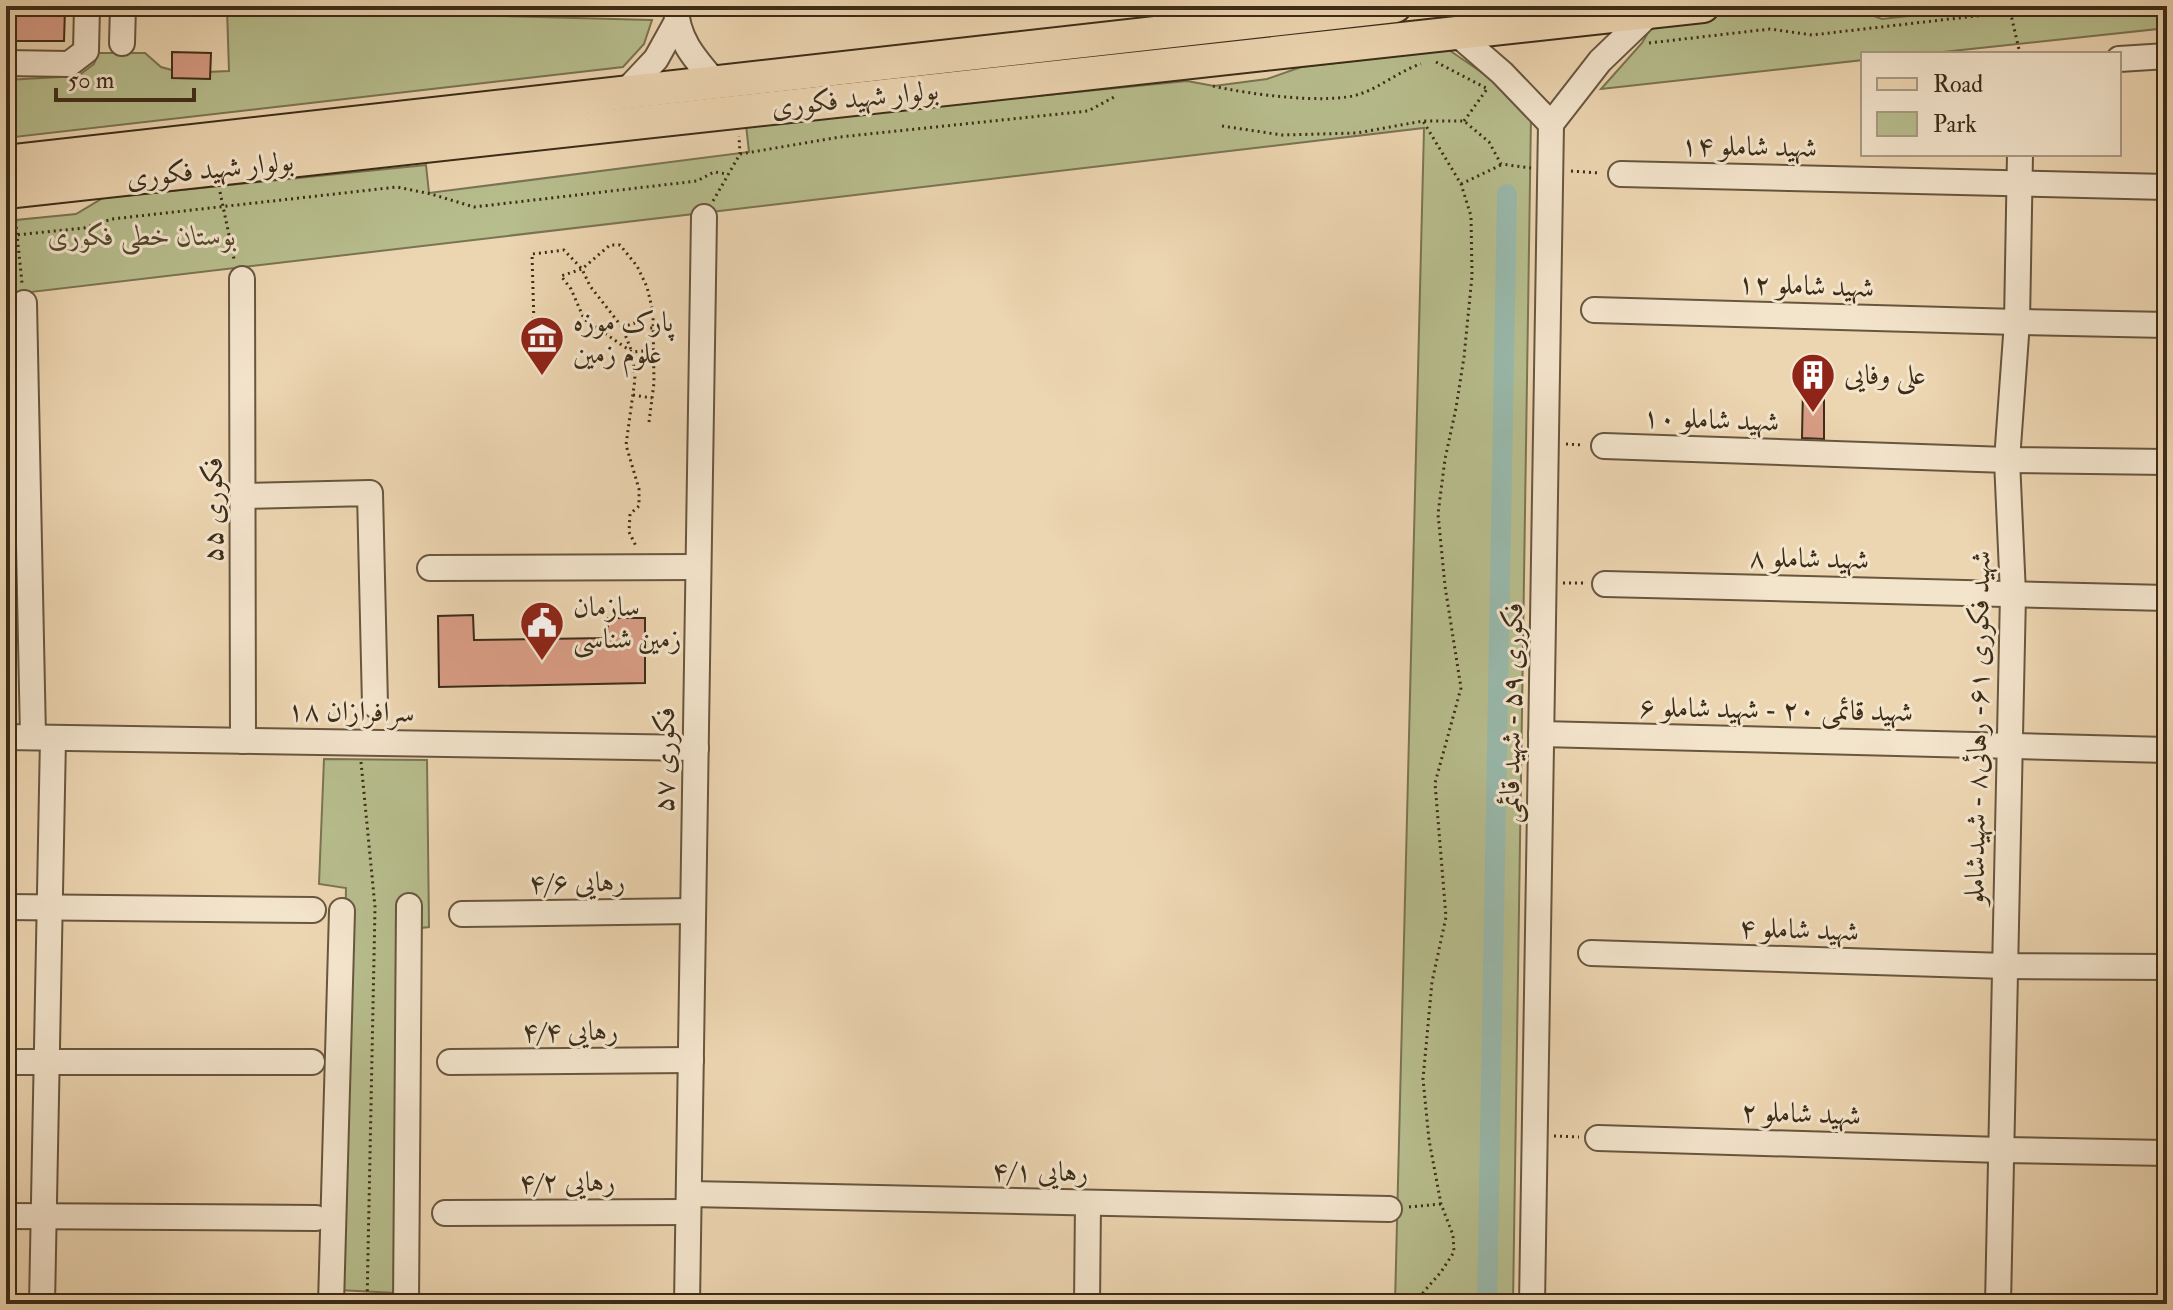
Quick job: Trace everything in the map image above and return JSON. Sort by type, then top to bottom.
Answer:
[{"type":"main road","name":"بولوار شهید فکوری","points":[[8,182],[624,93],[1395,6]]},
{"type":"main road","name":"بولوار شهید فکوری","points":[[8,182],[216,169],[1703,6]]},
{"type":"street","points":[[6,63],[69,64],[86,51],[87,6]]},
{"type":"street","points":[[122,43],[123,6]]},
{"type":"street","points":[[1457,34],[1494,81],[1551,124],[1600,61],[1652,11]]},
{"type":"street","points":[[676,14],[690,54],[715,82]]},
{"type":"street","points":[[624,93],[656,59],[676,14]]},
{"type":"street","points":[[2121,59],[2167,56]]},
{"type":"street","name":"فکوری ۵۹ - شهید قائمی","points":[[1532,1304],[1551,124]]},
{"type":"street","name":"شهید فکوری ۶۱- رهائی۸ - شهیدشاملو","points":[[1998,1304],[2013,594],[2007,460],[2017,322],[2020,156]]},
{"type":"street","name":"شهید شاملو ۱۴","points":[[1621,174],[2167,187]]},
{"type":"street","name":"فکوری ۵۷","points":[[687,1304],[704,217]]},
{"type":"street","name":"فکوری ۵۵","points":[[242,279],[243,741]]},
{"type":"street","points":[[24,303],[50,908],[42,1304]]},
{"type":"street","name":"شهید شاملو ۱۲","points":[[1594,310],[2167,325]]},
{"type":"street","name":"شهید شاملو ۱۰","points":[[1604,446],[2007,460],[2167,462]]},
{"type":"street","points":[[243,496],[370,493],[375,705]]},
{"type":"street","points":[[430,568],[698,567]]},
{"type":"street","name":"شهید شاملو ۸","points":[[1605,584],[2167,598]]},
{"type":"street","name":"شهید قائمی ۲۰ - شهید شاملو ۶","points":[[1541,734],[2167,750]]},
{"type":"street","name":"سرافرازان ۱۸","points":[[6,737],[696,748]]},
{"type":"street","points":[[406,1304],[409,906]]},
{"type":"street","points":[[6,907],[313,910]]},
{"type":"street","points":[[331,1304],[342,911]]},
{"type":"street","name":"رهایی ۴/۶","points":[[462,914],[693,911]]},
{"type":"street","name":"شهید شاملو ۴","points":[[1591,953],[2005,966],[2167,967]]},
{"type":"street","name":"رهایی ۴/۴","points":[[450,1062],[691,1060]]},
{"type":"street","points":[[6,1062],[312,1062]]},
{"type":"street","name":"شهید شاملو ۲","points":[[1598,1138],[2167,1153]]},
{"type":"street","name":"رهایی ۴/۱","points":[[689,1203],[1088,1203],[1389,1209]]},
{"type":"street","name":"رهایی ۴/۲","points":[[445,1213],[689,1203]]},
{"type":"street","points":[[1087,1304],[1088,1203]]},
{"type":"street","points":[[6,1216],[316,1218]]},
{"type":"path","points":[[2009,6],[2020,52]]},
{"type":"path","points":[[1642,43],[1770,29],[1812,35],[2062,6]]},
{"type":"path","points":[[1203,84],[1241,93],[1323,99],[1358,95],[1418,64],[1438,62],[1494,81],[1464,121]]},
{"type":"path","points":[[740,154],[840,137],[1088,111],[1123,93]]},
{"type":"path","points":[[704,217],[740,154],[736,112]]},
{"type":"path","points":[[1417,1304],[1454,1252],[1453,1235],[1441,1204],[1429,1140],[1423,1079],[1432,982],[1446,917],[1435,783],[1461,688],[1445,586],[1438,514],[1464,357],[1472,276],[1471,216],[1461,184],[1423,121]]},
{"type":"path","points":[[1222,126],[1282,135],[1357,133],[1423,121],[1464,121],[1489,142],[1501,164]]},
{"type":"path","points":[[1461,184],[1501,164],[1621,174]]},
{"type":"path","points":[[216,169],[232,255],[242,279]]},
{"type":"path","points":[[6,236],[84,228],[112,219],[397,187],[474,207],[697,181],[714,172],[728,174]]},
{"type":"path","points":[[8,182],[24,303]]},
{"type":"path","points":[[649,422],[652,398],[655,328],[647,287],[637,266],[620,245],[610,245],[582,269],[561,276],[571,289],[584,319],[632,352],[654,350]]},
{"type":"path","points":[[535,361],[532,254],[564,250],[582,269],[590,286],[622,327],[632,352],[635,379],[626,445],[639,489],[639,506],[630,514],[629,532],[645,567]]},
{"type":"path","points":[[622,327],[635,323],[645,328],[655,328]]},
{"type":"path","points":[[633,395],[652,398]]},
{"type":"path","points":[[1546,443],[1604,446]]},
{"type":"path","points":[[1544,583],[1605,584]]},
{"type":"path","points":[[360,742],[375,907],[367,1304]]},
{"type":"path","points":[[1535,1135],[1598,1138]]},
{"type":"path","points":[[1389,1209],[1441,1204]]},
{"type":"green space","points":[[1839,6],[1882,19],[1997,6],[2167,6],[2167,28],[1943,52],[1861,52],[1861,60],[1601,89],[1642,43],[1655,21]]},
{"type":"green space","points":[[227,9],[652,20],[644,44],[623,67],[6,138],[6,80],[78,76],[94,64],[98,53],[145,53],[161,67],[183,73],[229,71]]},
{"type":"green space","name":"بوستان خطی فکوری","points":[[1449,50],[1487,76],[1531,116],[1513,1304],[1395,1304],[1424,128],[6,295],[6,221],[76,214],[103,198],[426,165],[429,193],[749,152],[746,125],[1187,81],[1214,86],[1267,79],[1301,67]]},
{"type":"green space","points":[[324,759],[427,760],[429,927],[403,930],[396,1293],[338,1290],[346,888],[319,884]]},
{"type":"building","points":[[6,7],[65,9],[64,41],[6,41]]},
{"type":"building","points":[[172,52],[211,53],[210,79],[172,78]]},
{"type":"building","name":"علی وفایی","points":[[1803,386],[1824,387],[1824,439],[1802,438]]},
{"type":"building","name":"سازمان زمین شناسی","points":[[473,615],[474,640],[608,638],[608,618],[645,618],[645,683],[439,687],[438,616]]},
{"type":"waterway","points":[[1487,1304],[1507,194]]},
{"type":"place","name":"پارک موزه علوم زمین","points":[[542,377]]},
{"type":"place","name":"علی وفایی","points":[[1813,414]]},
{"type":"place","name":"سازمان زمین شناسی","points":[[542,662]]}]
